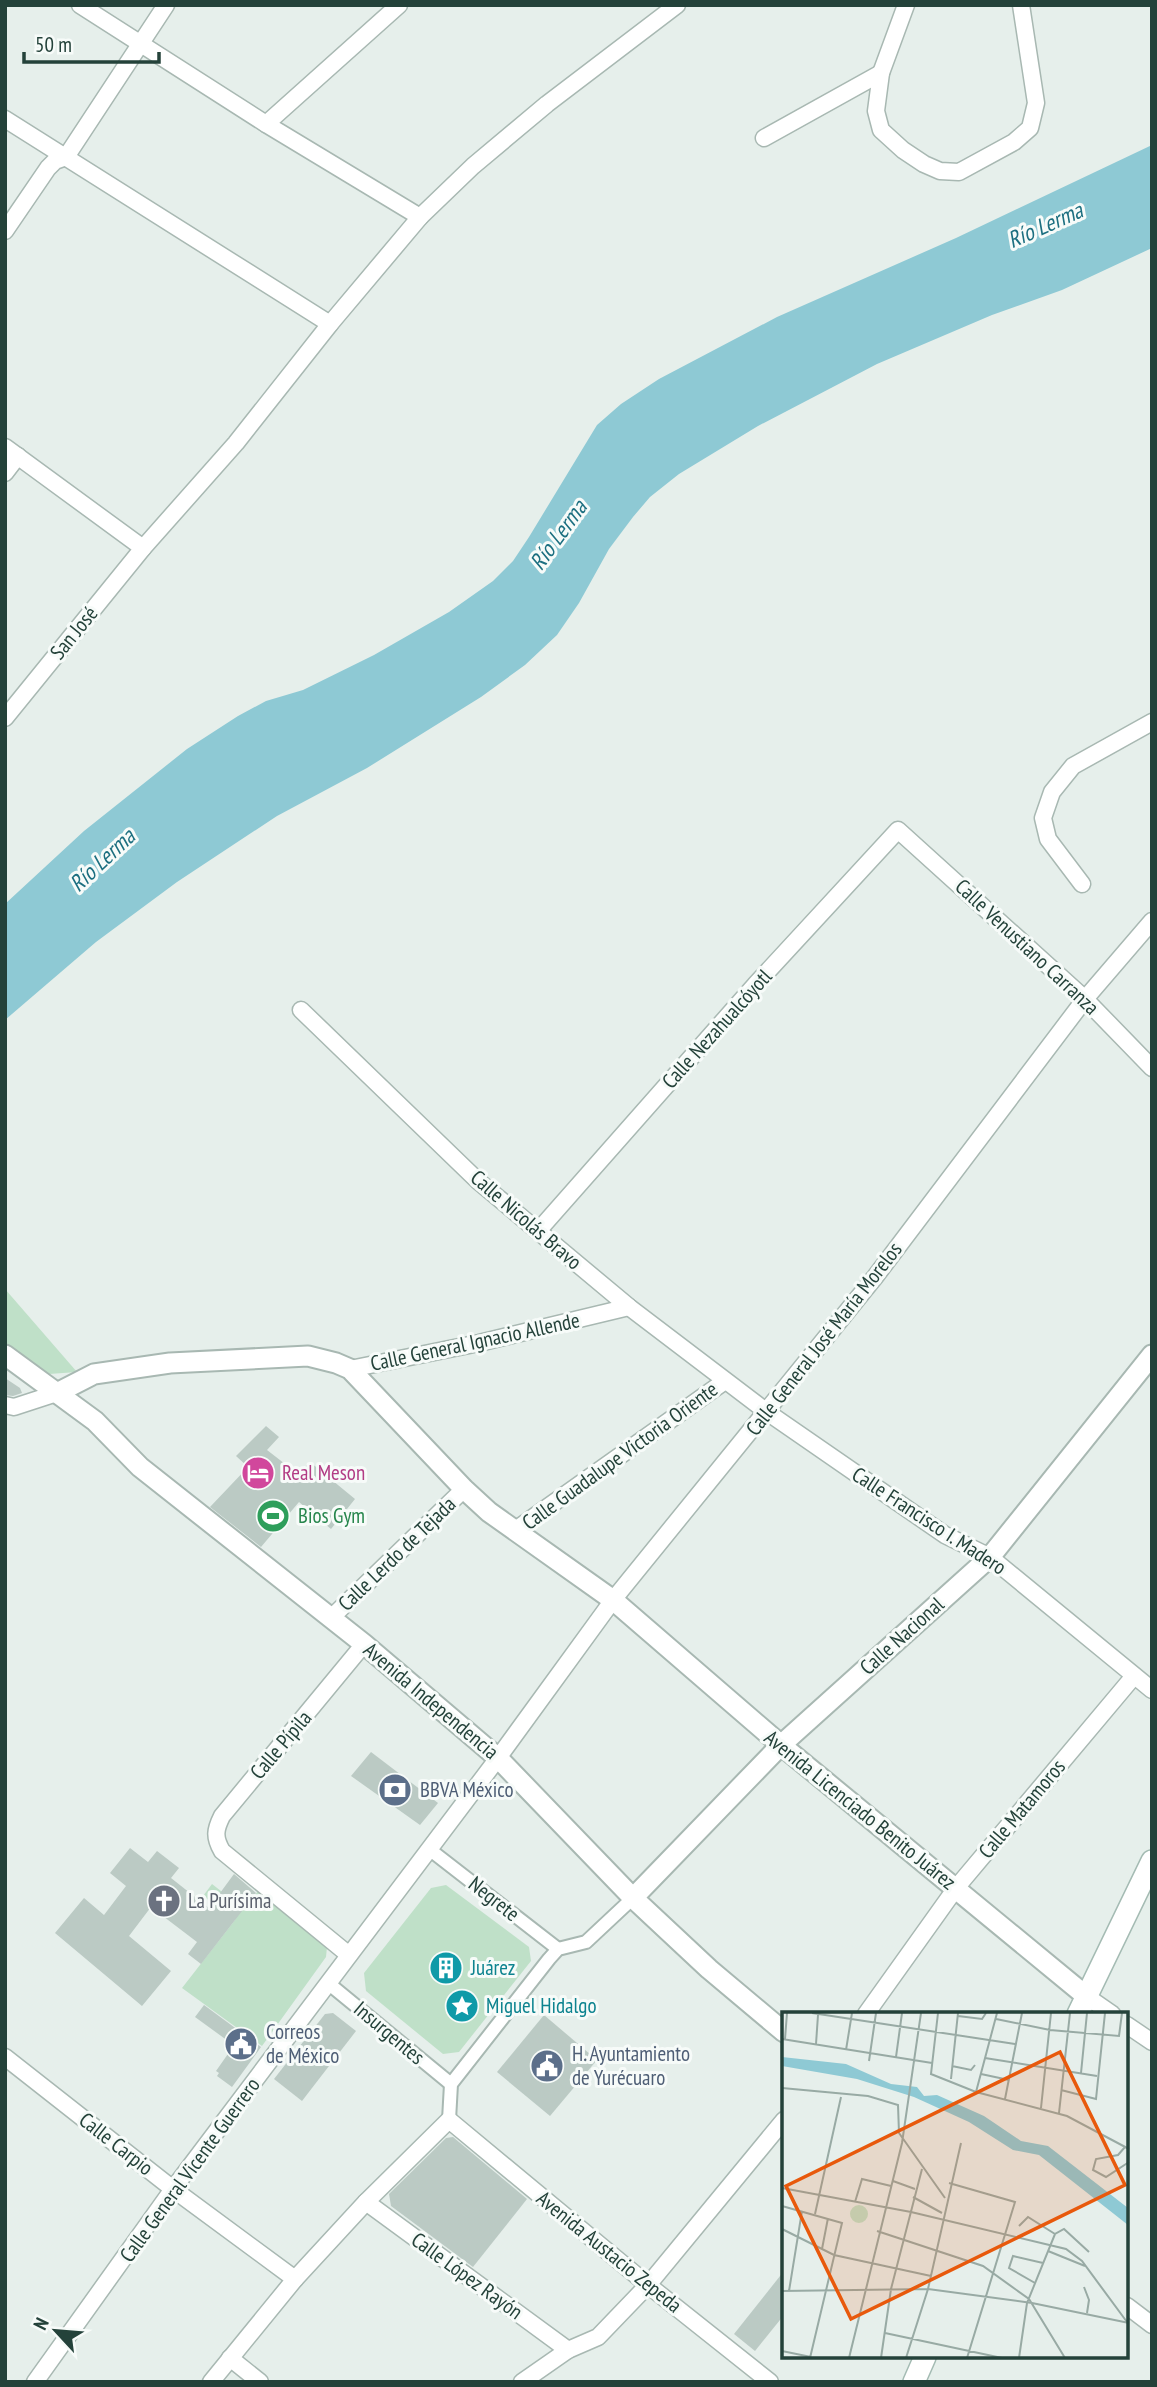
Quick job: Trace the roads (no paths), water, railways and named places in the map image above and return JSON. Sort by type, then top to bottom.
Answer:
[{"type":"main road","points":[[1082,2005],[1152,1861]]},
{"type":"main road","points":[[914,2382],[924,2359]]},
{"type":"street","points":[[80,5],[266,124],[420,217]]},
{"type":"street","points":[[5,231],[48,168],[66,157],[166,5]]},
{"type":"street","points":[[266,124],[400,5]]},
{"type":"street","name":"San José","points":[[5,718],[143,548],[236,443],[330,324],[420,217],[473,166],[547,104],[677,5]]},
{"type":"street","points":[[906,5],[881,73],[876,111],[881,130],[924,164],[940,171],[959,172],[1014,142],[1030,128],[1036,103],[1021,5]]},
{"type":"street","points":[[764,138],[881,73]]},
{"type":"street","points":[[5,119],[330,324]]},
{"type":"street","points":[[5,472],[12,452],[143,548]]},
{"type":"street","points":[[1082,884],[1048,839],[1043,818],[1052,792],[1073,766],[1152,722]]},
{"type":"street","name":"Calle Venustiano Carranza","points":[[898,830],[1085,999],[1152,1068]]},
{"type":"street","name":"Calle Nezahualcóyotl","points":[[538,1231],[755,985],[898,830]]},
{"type":"street","name":"Calle General José María Morelos","points":[[498,1758],[613,1600],[874,1277],[1085,999],[1152,921]]},
{"type":"street","name":"Calle Nicolás Bravo","points":[[301,1010],[478,1181],[629,1307],[767,1412]]},
{"type":"street","name":"Calle General Ignacio Allende","points":[[57,1393],[94,1374],[170,1363],[307,1356],[350,1369],[479,1343],[629,1307]]},
{"type":"street","points":[[5,1355],[57,1393]]},
{"type":"street","name":"Calle Nacional","points":[[633,1898],[781,1745],[990,1557],[1152,1355]]},
{"type":"street","name":"Avenida Licenciado Benito Juárez","points":[[350,1369],[464,1489],[514,1531],[613,1600],[781,1745],[956,1888],[1082,2005],[1105,2012]]},
{"type":"street","name":"Calle Guadalupe Victoria Oriente","points":[[514,1531],[725,1381]]},
{"type":"street","points":[[5,1405],[14,1407],[57,1393]]},
{"type":"street","name":"Avenida Independencia","points":[[57,1393],[95,1421],[140,1467],[182,1502],[364,1644],[498,1758],[633,1898],[709,1969],[782,2030]]},
{"type":"street","name":"Calle Francisco I. Madero","points":[[767,1412],[945,1535],[990,1557],[1152,1690]]},
{"type":"street","name":"Calle Lerdo de Tejada","points":[[331,1618],[464,1489]]},
{"type":"street","name":"Calle Pípila","points":[[349,1955],[222,1851],[216,1840],[215,1829],[222,1816],[364,1644]]},
{"type":"street","name":"Calle Matamoros","points":[[867,2012],[956,1888],[1134,1676]]},
{"type":"street","name":"Calle General Vicente Guerrero","points":[[35,2382],[173,2189],[498,1758]]},
{"type":"street","name":"Negrete","points":[[429,1849],[558,1948]]},
{"type":"street","points":[[211,2382],[295,2279],[366,2202],[449,2120],[450,2084],[558,1948],[586,1942],[633,1898]]},
{"type":"street","name":"Insurgentes","points":[[328,1983],[450,2084]]},
{"type":"street","points":[[1129,2026],[1152,2042]]},
{"type":"street","name":"Calle Carpio","points":[[5,2057],[173,2189],[295,2279]]},
{"type":"street","name":"Avenida Austacio Zepeda","points":[[449,2120],[770,2382]]},
{"type":"street","points":[[522,2382],[568,2350],[598,2337],[648,2285],[782,2122]]},
{"type":"street","name":"Calle López Rayón","points":[[366,2202],[568,2350]]},
{"type":"street","points":[[1129,2308],[1152,2325]]},
{"type":"street","points":[[230,2358],[260,2382]]},
{"type":"water","name":"Río Lerma","points":[[1152,145],[1152,248],[1062,290],[992,315],[877,364],[758,426],[679,474],[650,497],[633,517],[609,549],[579,603],[557,635],[525,665],[481,697],[367,768],[277,816],[177,882],[96,942],[5,1020],[5,904],[84,831],[187,749],[266,701],[303,690],[374,655],[449,612],[493,581],[513,561],[529,537],[597,425],[621,404],[659,379],[777,317],[956,238]]},
{"type":"place","name":"Real Meson","points":[[258,1473]]},
{"type":"place","name":"Bios Gym","points":[[273,1516]]},
{"type":"place","name":"BBVA México","points":[[395,1790]]},
{"type":"place","name":"La Purísima","points":[[164,1901]]},
{"type":"place","name":"Juárez","points":[[446,1968]]},
{"type":"place","name":"Miguel Hidalgo","points":[[462,2006]]},
{"type":"place","name":"Correos de México","points":[[241,2044]]},
{"type":"place","name":"H. Ayuntamiento de Yurécuaro","points":[[547,2066]]}]
